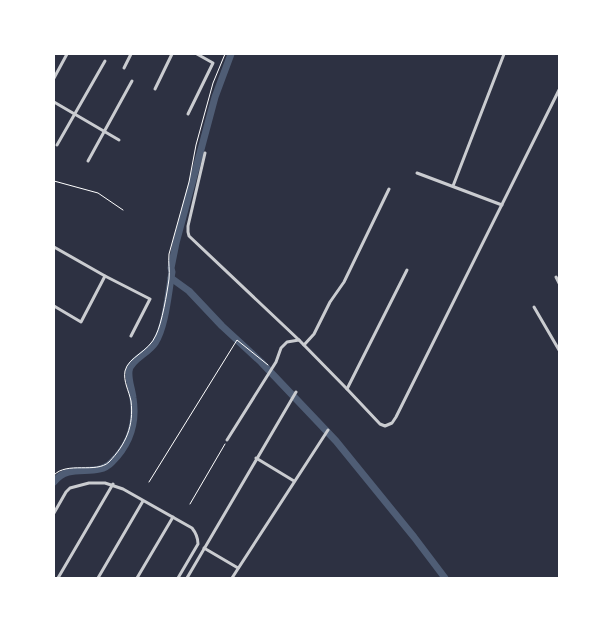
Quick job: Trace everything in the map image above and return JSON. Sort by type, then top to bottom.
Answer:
[{"type":"street","points":[[54,78],[67,54]]},
{"type":"street","points":[[124,68],[131,54]]},
{"type":"street","points":[[156,89],[172,54]]},
{"type":"street","points":[[188,114],[213,63],[197,54]]},
{"type":"street","points":[[454,186],[504,54]]},
{"type":"street","points":[[57,145],[105,62]]},
{"type":"street","points":[[88,161],[132,81]]},
{"type":"street","points":[[205,153],[188,226],[189,236],[299,340],[380,424],[385,426],[392,423],[559,90]]},
{"type":"street","points":[[54,102],[119,140]]},
{"type":"street","points":[[417,173],[502,205]]},
{"type":"street","points":[[304,345],[314,334],[330,302],[344,282],[389,188]]},
{"type":"street","points":[[54,247],[105,276],[150,299],[131,336]]},
{"type":"street","points":[[347,389],[407,270]]},
{"type":"street","points":[[54,306],[82,322],[105,276]]},
{"type":"street","points":[[556,277],[559,282]]},
{"type":"street","points":[[534,307],[558,348]]},
{"type":"street","points":[[227,440],[276,362],[279,350],[284,344],[299,340]]},
{"type":"street","points":[[187,578],[296,392]]},
{"type":"street","points":[[232,578],[328,430]]},
{"type":"street","points":[[256,458],[294,481]]},
{"type":"street","points":[[54,514],[66,492],[70,488],[89,483],[105,482],[113,484],[192,528],[198,538],[198,544],[178,578]]},
{"type":"street","points":[[58,578],[113,484]]},
{"type":"street","points":[[98,578],[143,501]]},
{"type":"street","points":[[137,578],[173,518]]},
{"type":"street","points":[[204,548],[238,568]]},
{"type":"path","points":[[54,475],[57,472],[66,469],[104,465],[119,450],[126,440],[130,423],[131,405],[125,371],[128,363],[149,346],[157,334],[169,279],[168,259],[213,83],[225,54]]},
{"type":"path","points":[[54,181],[98,193],[123,210]]},
{"type":"path","points":[[149,482],[237,340],[272,368]]},
{"type":"path","points":[[190,504],[227,440]]},
{"type":"waterway","points":[[54,482],[60,476],[68,472],[106,467],[118,455],[127,441],[133,425],[134,416],[129,374],[130,367],[155,343],[164,321],[176,243],[215,97],[231,54]]},
{"type":"waterway","points":[[171,278],[189,291],[222,326],[261,362],[336,441],[414,537],[445,578]]}]
